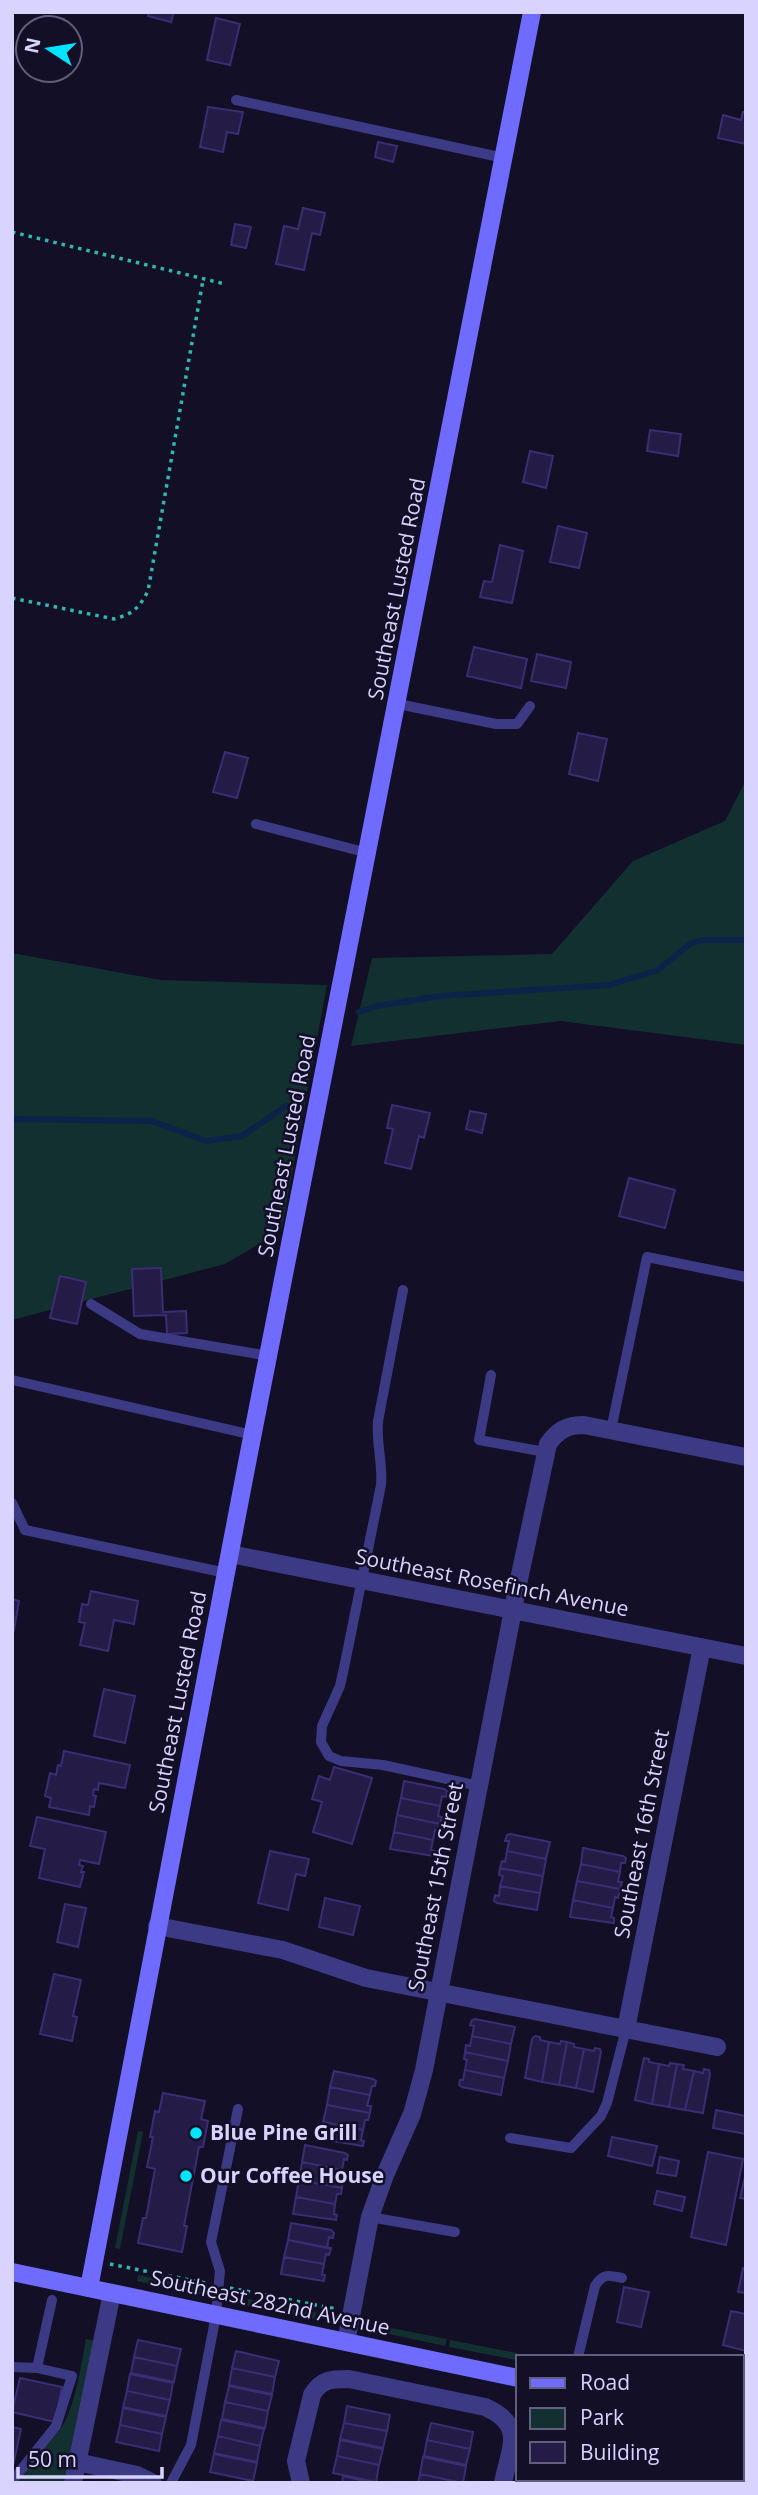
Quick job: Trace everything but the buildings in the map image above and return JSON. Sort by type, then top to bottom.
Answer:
[{"type":"main road","name":"Southeast Lusted Road","points":[[89,2288],[157,1926],[532,12]]},
{"type":"main road","name":"Southeast 282nd Avenue","points":[[12,2272],[516,2378]]},
{"type":"street","name":"Southeast 15th Street","points":[[346,2342],[370,2217],[419,2092],[545,1452],[559,1430],[574,1425],[611,1430]]},
{"type":"street","points":[[611,1430],[746,1457]]},
{"type":"street","name":"Southeast Rosefinch Avenue","points":[[230,1554],[746,1656]]},
{"type":"street","name":"Southeast 16th Street","points":[[626,2029],[702,1647]]},
{"type":"street","points":[[157,1926],[284,1950],[345,1972],[717,2047]]},
{"type":"street","points":[[73,2483],[112,2293]]},
{"type":"street","points":[[301,2483],[296,2461],[312,2395],[317,2385],[330,2379],[349,2379],[418,2393],[485,2407],[503,2415],[513,2434],[503,2483]]},
{"type":"street","points":[[77,2462],[137,2475],[153,2483]]},
{"type":"lane","points":[[236,100],[503,158]]},
{"type":"lane","points":[[398,704],[496,724],[517,724],[530,706]]},
{"type":"lane","points":[[256,824],[368,853]]},
{"type":"lane","points":[[611,1430],[647,1256],[746,1277]]},
{"type":"lane","points":[[403,1290],[377,1420],[381,1485],[345,1668],[322,1726],[321,1742],[329,1756],[341,1761],[383,1765],[479,1786]]},
{"type":"lane","points":[[91,1304],[141,1334],[269,1356]]},
{"type":"lane","points":[[491,1375],[479,1440],[545,1452]]},
{"type":"lane","points":[[12,1380],[253,1435]]},
{"type":"lane","points":[[12,1503],[25,1530],[226,1573]]},
{"type":"lane","points":[[510,2138],[571,2148],[601,2116],[607,2103],[626,2029]]},
{"type":"lane","points":[[171,2483],[191,2445],[216,2315],[220,2271],[211,2242],[238,2109]]},
{"type":"lane","points":[[370,2217],[455,2232]]},
{"type":"lane","points":[[579,2355],[595,2286],[601,2277],[608,2275],[622,2278]]},
{"type":"lane","points":[[37,2368],[52,2300]]},
{"type":"lane","points":[[12,2367],[37,2368],[72,2376],[56,2426],[12,2481]]},
{"type":"path","points":[[12,232],[225,284]]},
{"type":"path","points":[[12,598],[114,619],[130,615],[140,607],[148,591],[203,280]]},
{"type":"green space","points":[[746,780],[746,1045],[561,1021],[351,1046],[372,958],[552,954],[633,861],[725,821]]},
{"type":"green space","points":[[12,953],[161,980],[327,985],[282,1227],[276,1234],[225,1264],[12,1320]]},
{"type":"green space","points":[[138,2131],[143,2132],[120,2249],[115,2248]]},
{"type":"green space","points":[[138,2275],[210,2290],[202,2295],[137,2281]]},
{"type":"green space","points":[[248,2299],[316,2312],[315,2319],[247,2306]]},
{"type":"green space","points":[[381,2326],[447,2339],[445,2346],[380,2332]]},
{"type":"green space","points":[[86,2339],[97,2341],[67,2483],[14,2483],[60,2429],[66,2418],[76,2391]]},
{"type":"green space","points":[[450,2340],[517,2353],[516,2360],[449,2347]]},
{"type":"waterway","points":[[359,1012],[377,1006],[441,996],[609,985],[658,970],[690,944],[701,940],[746,940]]},
{"type":"waterway","points":[[12,1119],[152,1121],[206,1141],[242,1136],[286,1106]]},
{"type":"place","name":"Blue Pine Grill","points":[[196,2133]]},
{"type":"place","name":"Our Coffee House","points":[[186,2176]]}]
